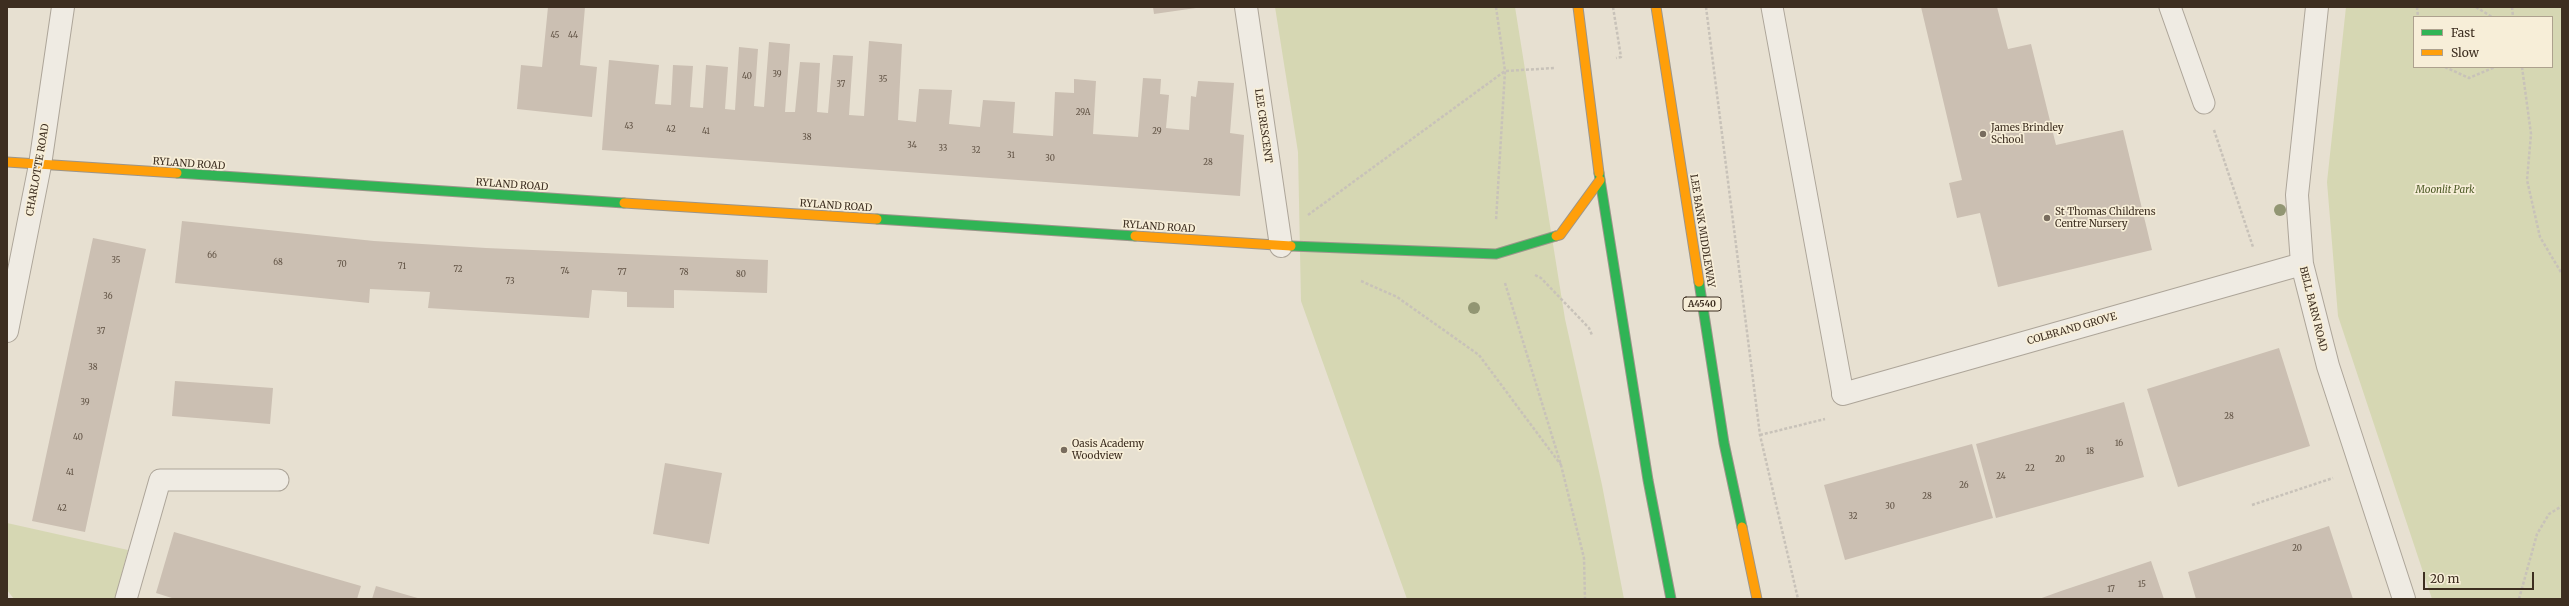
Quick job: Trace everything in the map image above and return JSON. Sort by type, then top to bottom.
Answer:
[{"type":"main road","points":[[1578,7],[1600,180],[1648,480],[1671,599]]},
{"type":"main road","name":"LEE BANK MIDDLEWAY","points":[[1656,7],[1724,443],[1757,599]]},
{"type":"main road","name":"RYLAND ROAD","points":[[7,162],[1281,246],[1496,254],[1560,235],[1600,180]]},
{"type":"street","name":"CHARLOTTE ROAD","points":[[7,331],[40,165],[63,7]]},
{"type":"street","name":"LEE CRESCENT","points":[[1246,7],[1281,246]]},
{"type":"street","name":"BELL BARN ROAD","points":[[2317,7],[2297,195],[2302,264],[2328,366],[2404,599]]},
{"type":"street","name":"COLBRAND GROVE","points":[[1843,394],[2302,264]]},
{"type":"lane","points":[[1772,7],[1843,394]]},
{"type":"lane","points":[[2170,7],[2204,103]]},
{"type":"lane","points":[[126,599],[160,480],[278,480]]},
{"type":"path","points":[[1496,7],[1505,71],[1496,254],[1561,465],[1584,558],[1585,599]]},
{"type":"path","points":[[1706,7],[1760,436],[1798,599]]},
{"type":"path","points":[[2476,7],[2490,16]]},
{"type":"path","points":[[2446,68],[2469,78],[2493,68]]},
{"type":"path","points":[[2522,68],[2531,134],[2527,180],[2540,237],[2562,274]]},
{"type":"path","points":[[1281,246],[1307,216],[1505,71]]},
{"type":"path","points":[[2204,103],[2263,275]]},
{"type":"path","points":[[1496,254],[1541,278],[1589,328],[1595,343]]},
{"type":"path","points":[[1353,278],[1396,297],[1479,355],[1561,465]]},
{"type":"path","points":[[1760,436],[1839,414],[1843,394]]},
{"type":"path","points":[[2252,505],[2362,469]]},
{"type":"path","points":[[2519,599],[2537,534],[2549,514],[2562,506]]},
{"type":"green space","points":[[1275,7],[1515,7],[1565,319],[1602,485],[1624,599],[1407,599],[1301,301],[1298,152]]},
{"type":"green space","name":"Moonlit Park","points":[[2346,7],[2562,7],[2562,599],[2432,599],[2338,316],[2327,182]]},
{"type":"green space","points":[[7,523],[128,550],[115,599],[14,599],[7,590]]},
{"type":"building","points":[[548,7],[585,7],[580,65],[597,67],[592,117],[517,109],[521,65],[542,67]]},
{"type":"building","points":[[1153,7],[1196,7],[1196,8],[1154,14]]},
{"type":"building","points":[[1921,7],[1997,7],[2008,49],[2031,44],[2056,145],[2123,130],[2152,250],[1998,287],[1980,213],[1957,218],[1949,183],[1962,180]]},
{"type":"building","points":[[869,41],[902,44],[898,120],[916,122],[919,89],[952,90],[949,124],[980,127],[983,100],[1015,102],[1013,133],[1053,136],[1055,92],[1074,93],[1074,79],[1096,81],[1093,134],[1138,137],[1143,78],[1161,79],[1160,94],[1169,95],[1166,128],[1189,130],[1191,96],[1196,97],[1198,81],[1234,83],[1230,133],[1244,135],[1240,196],[602,150],[609,60],[659,65],[655,104],[671,105],[673,65],[693,66],[690,107],[703,108],[706,65],[728,67],[725,109],[735,110],[739,47],[758,49],[754,106],[764,107],[769,42],[790,44],[785,112],[795,112],[800,62],[820,63],[817,112],[828,113],[833,55],[853,56],[849,115],[864,116]]},
{"type":"building","points":[[182,221],[374,241],[486,248],[768,260],[767,293],[674,290],[674,308],[627,307],[627,292],[592,290],[589,318],[428,308],[430,292],[370,289],[369,303],[175,283]]},
{"type":"building","points":[[93,238],[146,249],[85,532],[32,521]]},
{"type":"building","points":[[2279,348],[2310,446],[2178,487],[2147,389]]},
{"type":"building","points":[[175,381],[273,388],[270,424],[172,416]]},
{"type":"building","points":[[2124,402],[2144,477],[1996,518],[1976,444]]},
{"type":"building","points":[[1972,444],[1993,518],[1845,560],[1824,485]]},
{"type":"building","points":[[665,463],[722,473],[709,544],[653,534]]},
{"type":"building","points":[[2329,526],[2353,599],[2196,599],[2188,572]]},
{"type":"building","points":[[174,532],[361,586],[357,599],[175,599],[156,593]]},
{"type":"building","points":[[2151,561],[2164,599],[2039,599],[2061,591]]},
{"type":"building","points":[[376,586],[421,599],[372,599]]},
{"type":"traffic: fast","points":[[177,173],[624,203]]},
{"type":"traffic: fast","points":[[1599,173],[1648,480],[1671,599]]},
{"type":"traffic: fast","points":[[877,219],[1135,236]]},
{"type":"traffic: fast","points":[[1291,246],[1496,254],[1556,236]]},
{"type":"traffic: fast","points":[[1699,282],[1724,443],[1742,527]]},
{"type":"traffic: slow","points":[[1578,7],[1599,173]]},
{"type":"traffic: slow","points":[[1656,7],[1699,282]]},
{"type":"traffic: slow","points":[[7,162],[177,173]]},
{"type":"traffic: slow","points":[[1556,236],[1560,235],[1600,180]]},
{"type":"traffic: slow","points":[[624,203],[877,219]]},
{"type":"traffic: slow","points":[[1135,236],[1291,246]]},
{"type":"traffic: slow","points":[[1742,527],[1757,599]]},
{"type":"place","name":"James Brindley School","points":[[1983,134]]},
{"type":"place","name":"St Thomas Childrens Centre Nursery","points":[[2047,218]]},
{"type":"place","name":"Oasis Academy Woodview","points":[[1064,450]]}]
